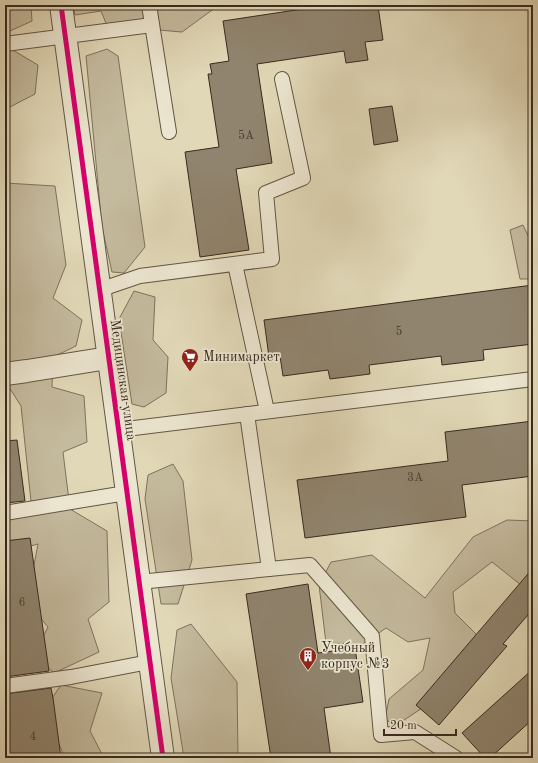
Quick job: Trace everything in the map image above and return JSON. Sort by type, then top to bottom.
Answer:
[{"type":"street","name":"Медицинская улица","points":[[61,5],[163,758]]},
{"type":"street","points":[[5,374],[108,358]]},
{"type":"lane","points":[[149,5],[169,132]]},
{"type":"lane","points":[[5,44],[152,25]]},
{"type":"lane","points":[[99,290],[140,276],[272,259],[266,193],[303,178],[282,79]]},
{"type":"lane","points":[[235,264],[266,411]]},
{"type":"lane","points":[[118,430],[533,379]]},
{"type":"lane","points":[[246,414],[269,569]]},
{"type":"lane","points":[[5,513],[126,493]]},
{"type":"lane","points":[[139,582],[310,565],[372,636],[381,735],[415,732],[456,758]]},
{"type":"lane","points":[[5,686],[70,677],[149,662]]},
{"type":"shaded area","points":[[5,5],[31,5],[32,21],[10,31],[5,22]]},
{"type":"shaded area","points":[[73,5],[219,5],[182,32],[135,28],[110,33],[101,11],[75,15]]},
{"type":"shaded area","points":[[11,49],[38,65],[35,94],[6,109],[5,152],[5,51]]},
{"type":"shaded area","points":[[107,49],[118,56],[145,247],[124,273],[112,272],[102,227],[86,56]]},
{"type":"shaded area","points":[[5,183],[55,186],[66,265],[53,298],[82,320],[76,346],[53,357],[52,387],[84,396],[87,442],[63,452],[70,509],[107,531],[109,602],[88,619],[99,652],[54,673],[34,655],[48,627],[27,602],[38,544],[5,553],[5,513],[32,511],[21,406],[7,384],[5,351]]},
{"type":"shaded area","points":[[523,225],[533,246],[533,279],[520,279],[510,230]]},
{"type":"shaded area","points":[[134,291],[155,297],[153,340],[168,357],[166,393],[144,407],[132,404],[119,319]]},
{"type":"shaded area","points":[[173,464],[183,481],[192,560],[178,604],[161,604],[145,499],[148,475]]},
{"type":"shaded area","points":[[507,520],[533,521],[533,593],[492,562],[453,592],[455,613],[480,638],[445,693],[395,726],[385,719],[389,699],[423,670],[430,638],[408,642],[386,628],[363,644],[326,643],[319,585],[331,562],[372,555],[425,598],[473,537]]},
{"type":"shaded area","points":[[191,624],[237,682],[238,758],[184,758],[171,678],[177,630]]},
{"type":"shaded area","points":[[61,685],[102,693],[90,731],[104,758],[65,758],[44,710]]},
{"type":"building","points":[[329,5],[354,5],[355,9],[378,6],[383,40],[365,42],[368,60],[346,63],[344,51],[257,64],[272,163],[236,169],[249,250],[200,257],[185,152],[219,147],[208,74],[212,74],[210,64],[229,61],[223,21]]},
{"type":"building","points":[[392,106],[398,141],[374,145],[369,109]]},
{"type":"building","points":[[533,285],[533,344],[483,350],[484,360],[442,365],[441,356],[369,365],[370,374],[330,379],[328,370],[283,376],[280,356],[269,357],[264,320]]},
{"type":"building","points":[[533,421],[533,476],[462,485],[466,517],[305,538],[297,480],[448,461],[445,432]]},
{"type":"building","points":[[17,440],[25,501],[5,503],[5,441]]},
{"type":"building","points":[[30,538],[49,671],[5,677],[5,541]]},
{"type":"building","points":[[533,568],[533,609],[503,644],[507,646],[439,725],[416,705]]},
{"type":"building","name":"Учебный корпус №3","points":[[308,584],[318,653],[355,648],[363,702],[324,708],[331,758],[271,758],[246,594]]},
{"type":"building","points":[[533,669],[533,719],[490,758],[485,758],[462,733]]},
{"type":"building","points":[[51,688],[61,758],[10,758],[5,717],[5,694]]},
{"type":"cycle path","points":[[61,5],[163,758]]},
{"type":"place","name":"Минимаркет","points":[[190,372]]},
{"type":"place","name":"Учебный корпус №3","points":[[308,671]]}]
